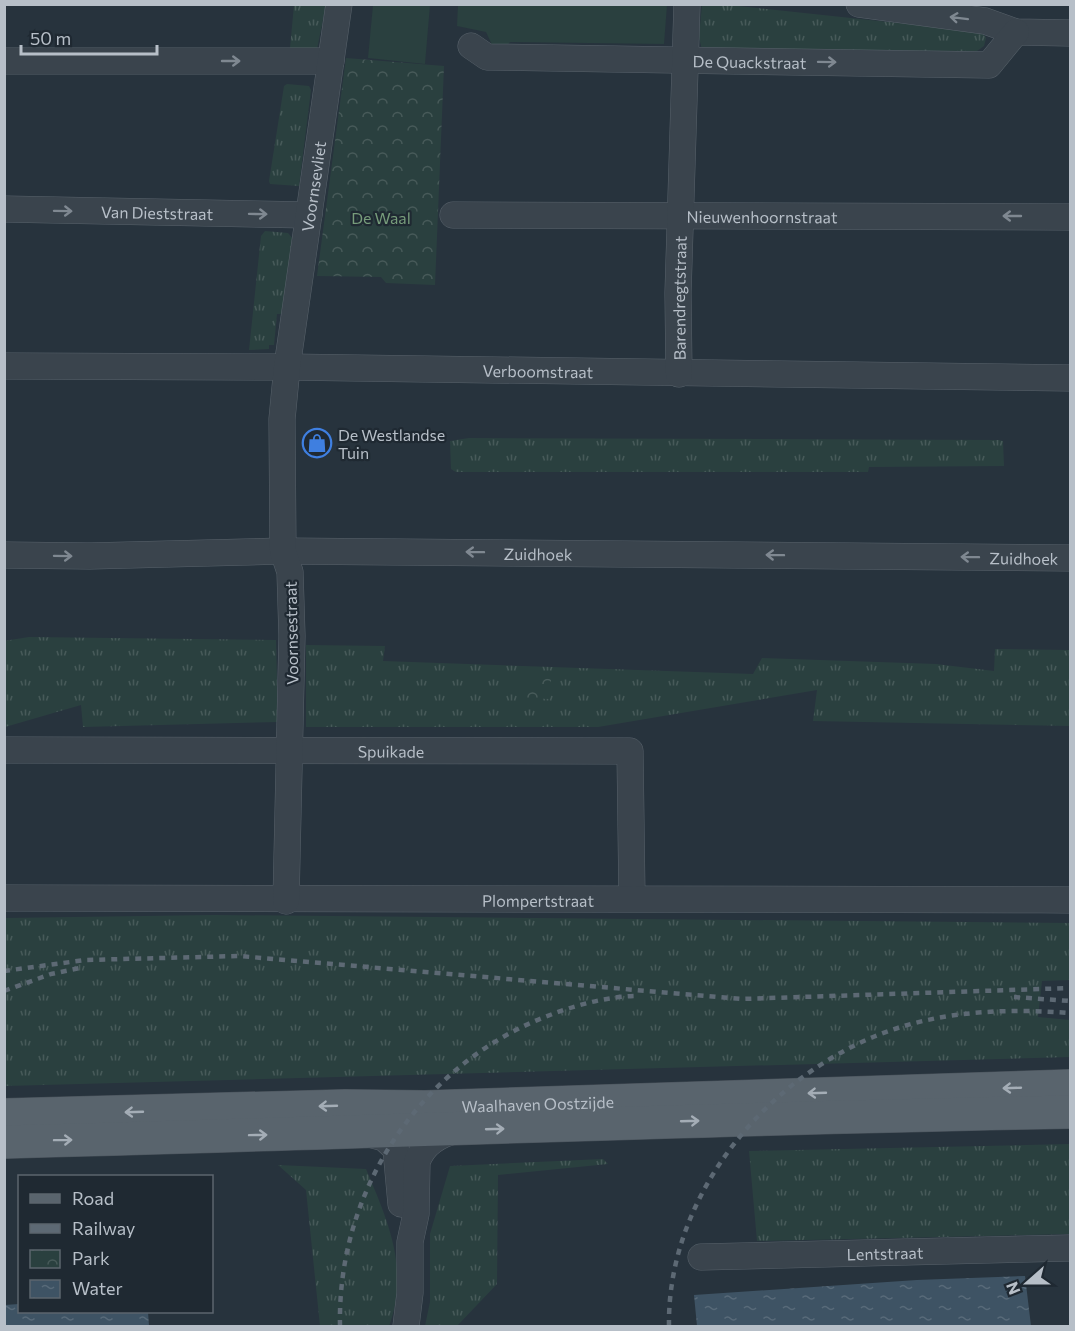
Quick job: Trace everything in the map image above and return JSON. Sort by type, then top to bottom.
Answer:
[{"type":"main road","name":"Waalhaven Oostzijde","points":[[4,1142],[360,1119],[406,1143],[453,1118],[1071,1086]]},
{"type":"main road","name":"Waalhaven Oostzijde","points":[[4,1115],[360,1119],[758,1118],[1071,1112]]},
{"type":"street","name":"Voornsevliet","points":[[287,367],[339,4]]},
{"type":"street","name":"Barendregtstraat","points":[[679,374],[680,215],[687,4]]},
{"type":"street","points":[[859,4],[986,21],[1016,32],[1071,33]]},
{"type":"street","name":"De Quackstraat","points":[[471,46],[487,57],[989,65],[1016,32]]},
{"type":"street","points":[[4,61],[331,61]]},
{"type":"street","name":"Van Dieststraat","points":[[4,209],[309,215]]},
{"type":"street","name":"Nieuwenhoornstraat","points":[[453,215],[1071,217]]},
{"type":"street","name":"Verboomstraat","points":[[4,366],[287,367],[1071,378]]},
{"type":"street","name":"Voornsestraat","points":[[286,901],[292,626],[290,572],[283,551],[282,419],[287,367]]},
{"type":"street","name":"Zuidhoek","points":[[4,555],[90,556],[283,551],[1071,558]]},
{"type":"street","name":"Spuikade","points":[[4,750],[630,751],[632,898]]},
{"type":"street","name":"Plompertstraat","points":[[4,898],[286,901],[632,898],[1071,900]]},
{"type":"street","points":[[406,1143],[416,1214],[410,1242],[410,1293],[406,1326]]},
{"type":"street","name":"Lentstraat","points":[[701,1257],[1071,1248]]},
{"type":"green space","points":[[720,4],[982,32],[986,38],[984,46],[977,51],[702,50],[699,37],[702,5]]},
{"type":"green space","points":[[294,5],[326,5],[317,49],[290,48]]},
{"type":"green space","points":[[373,5],[430,5],[425,64],[368,58]]},
{"type":"green space","points":[[458,5],[667,5],[664,44],[510,42],[504,50],[492,45],[486,32],[457,26]]},
{"type":"green space","name":"De Waal","points":[[346,58],[444,66],[435,285],[386,283],[381,277],[317,276]]},
{"type":"green space","points":[[287,84],[309,86],[311,90],[299,186],[270,184],[269,181],[284,86]]},
{"type":"green space","points":[[265,231],[288,233],[294,240],[282,314],[277,314],[274,345],[269,345],[269,349],[249,350],[261,236]]},
{"type":"green space","points":[[469,438],[999,440],[1003,441],[1004,466],[869,467],[868,472],[456,472],[451,469],[450,441]]},
{"type":"green space","points":[[29,637],[276,640],[278,722],[83,727],[81,705],[5,727],[4,641]]},
{"type":"green space","points":[[306,645],[385,646],[383,661],[753,674],[762,658],[936,664],[994,671],[995,649],[1070,650],[1070,726],[813,721],[817,690],[598,727],[306,727]]},
{"type":"green space","points":[[524,678],[551,679],[550,699],[524,698]]},
{"type":"green space","points":[[214,915],[1070,923],[1070,980],[1042,981],[1038,1017],[1070,1020],[1070,1057],[5,1086],[5,918]]},
{"type":"green space","points":[[1070,1144],[1070,1234],[757,1241],[749,1151]]},
{"type":"green space","points":[[603,1159],[608,1164],[498,1175],[497,1284],[457,1326],[425,1326],[430,1302],[430,1234],[450,1166]]},
{"type":"green space","points":[[278,1165],[366,1169],[382,1208],[394,1246],[397,1265],[395,1305],[389,1326],[320,1326],[306,1190]]},
{"type":"water","points":[[1025,1276],[1031,1326],[697,1326],[694,1295],[917,1280]]},
{"type":"water","points":[[18,1304],[18,1313],[148,1313],[149,1326],[5,1326],[5,1305]]},
{"type":"railway","points":[[4,971],[85,960],[239,956],[741,999],[1070,988]]},
{"type":"railway","points":[[4,991],[51,974],[80,968]]},
{"type":"railway","points":[[340,1326],[343,1276],[353,1227],[371,1180],[395,1138],[426,1099],[462,1065],[504,1037],[570,1008],[602,1000],[634,996]]},
{"type":"railway","points":[[1014,997],[1070,1001]]},
{"type":"railway","points":[[669,1326],[673,1276],[687,1227],[709,1181],[738,1139],[773,1102],[813,1070],[857,1044],[924,1021],[987,1012],[1070,1013]]},
{"type":"place","name":"De Westlandse Tuin","points":[[317,443]]}]
